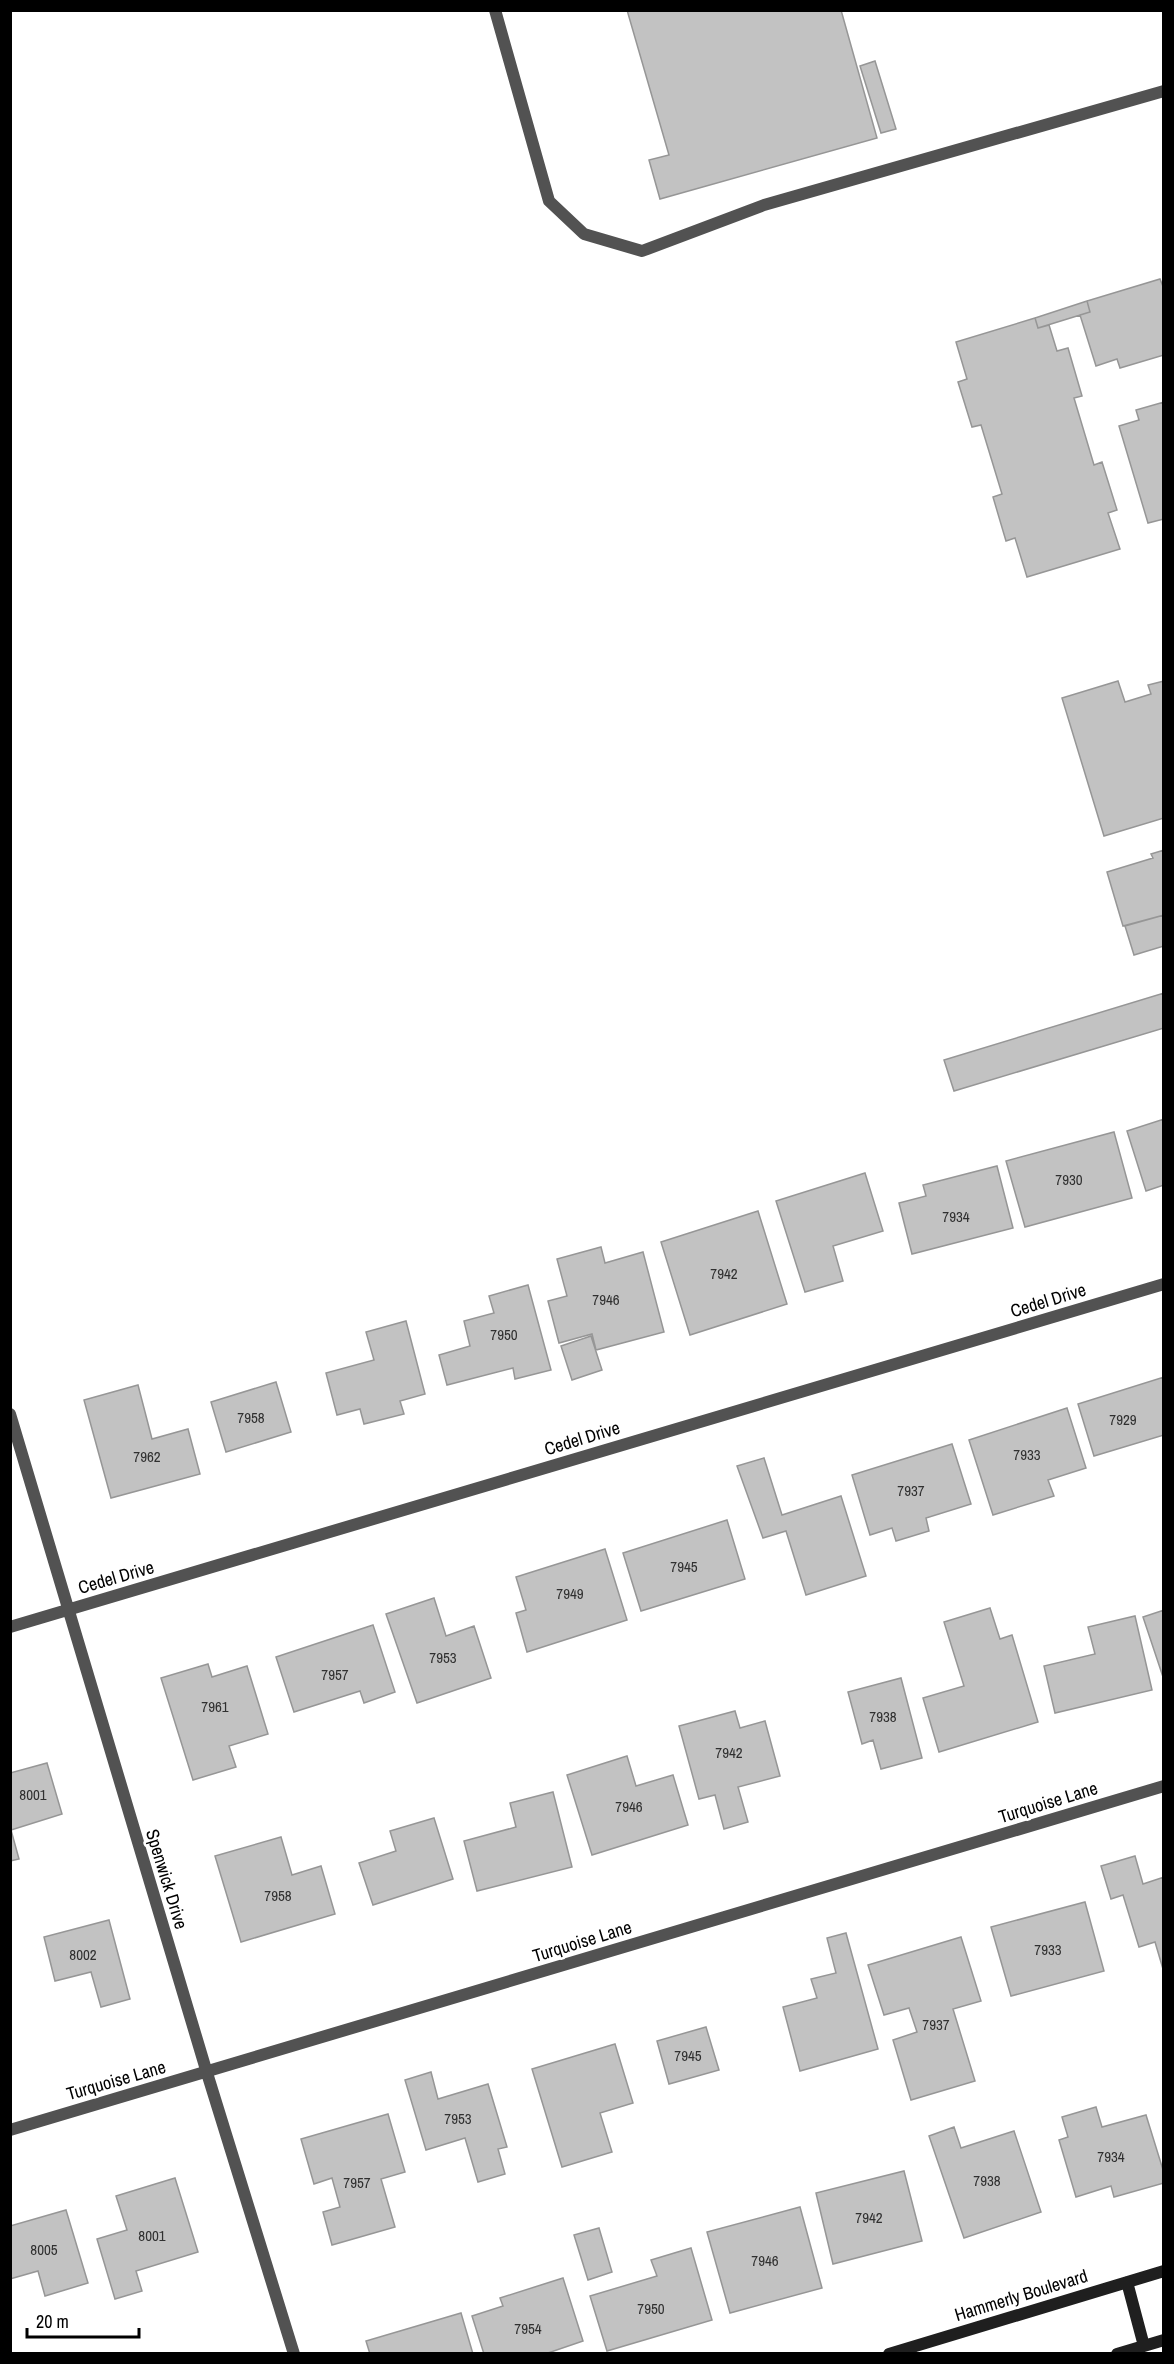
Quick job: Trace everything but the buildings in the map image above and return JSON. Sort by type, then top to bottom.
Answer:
[{"type":"main road","name":"Hammerly Boulevard","points":[[889,2354],[1164,2271]]},
{"type":"main road","points":[[1127,2282],[1144,2346]]},
{"type":"main road","points":[[1117,2354],[1164,2340]]},
{"type":"street","points":[[495,10],[549,201],[584,234],[642,251],[764,205],[1164,91]]},
{"type":"street","name":"Cedel Drive","points":[[10,1627],[1164,1284]]},
{"type":"street","name":"Spenwick Drive","points":[[10,1414],[67,1610],[294,2354]]},
{"type":"street","name":"Turquoise Lane","points":[[10,2130],[1164,1786]]}]
